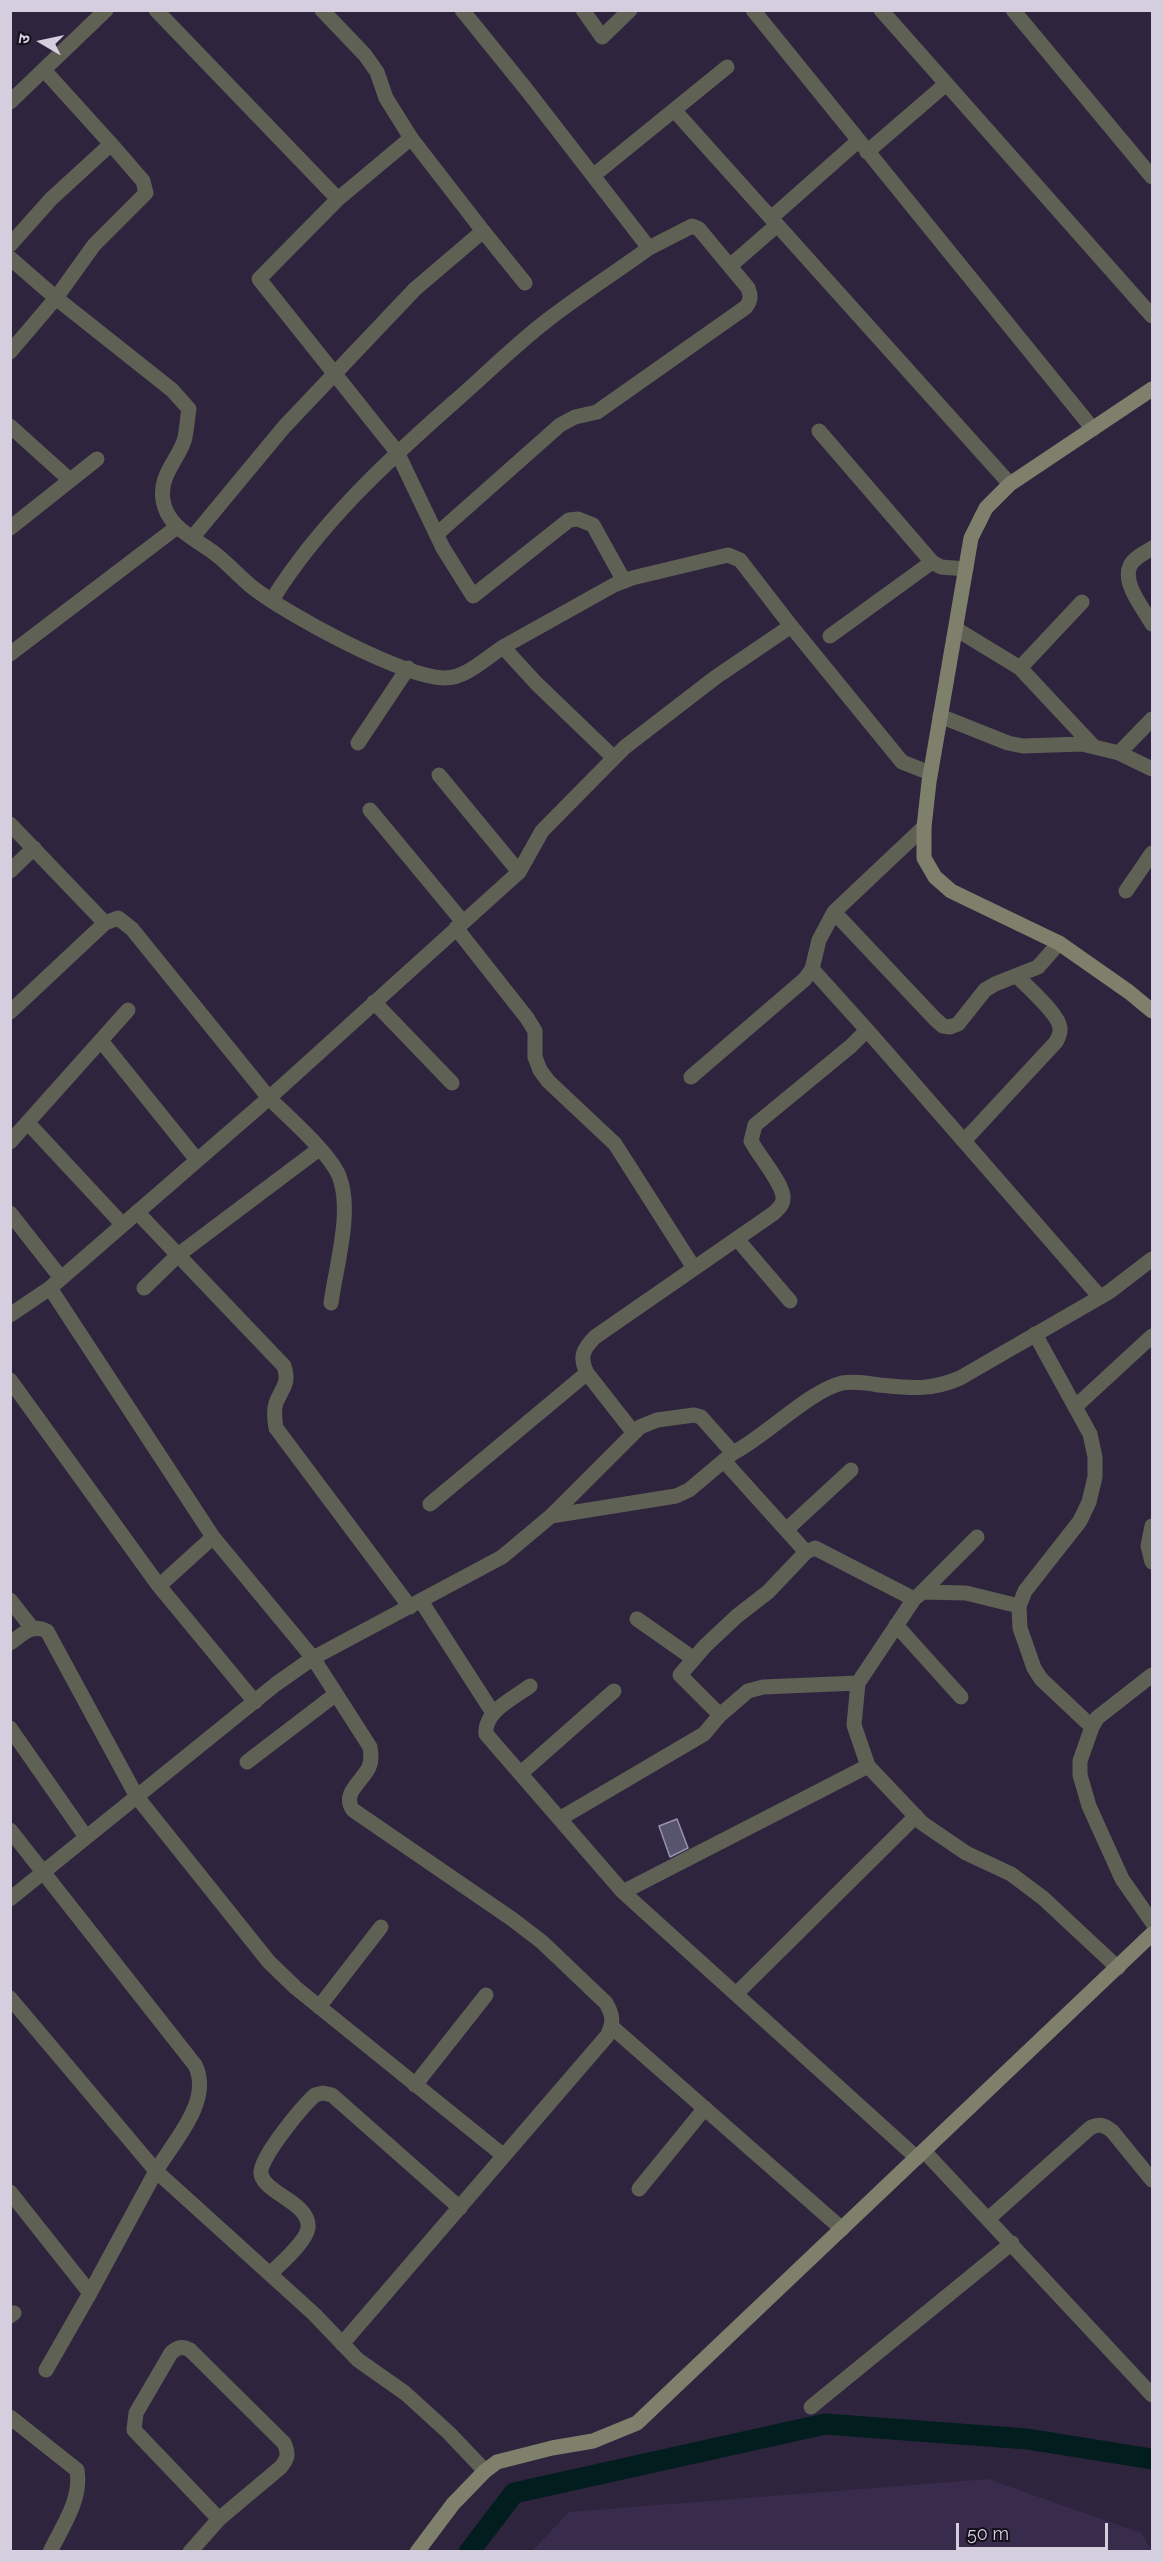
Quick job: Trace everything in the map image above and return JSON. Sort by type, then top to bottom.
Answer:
[{"type":"street","points":[[10,102],[106,10]]},
{"type":"street","points":[[156,10],[338,199]]},
{"type":"street","points":[[322,10],[365,55],[377,72],[386,98],[411,138],[525,283]]},
{"type":"street","points":[[462,10],[649,249]]},
{"type":"street","points":[[583,10],[602,37],[630,10]]},
{"type":"street","points":[[753,10],[1093,429]]},
{"type":"street","points":[[881,10],[1152,316]]},
{"type":"street","points":[[1013,10],[1152,177]]},
{"type":"street","points":[[594,176],[727,67]]},
{"type":"street","points":[[10,352],[56,298],[106,231],[146,193],[143,181],[44,70]]},
{"type":"street","points":[[730,266],[774,221],[863,147],[946,84]]},
{"type":"street","points":[[674,110],[1010,484]]},
{"type":"street","points":[[411,138],[338,199],[260,279],[397,452],[436,534],[473,597],[569,520],[578,519],[593,525],[624,581]]},
{"type":"street","points":[[10,246],[51,199],[111,144]]},
{"type":"street","points":[[272,600],[312,544],[348,502],[397,452],[545,322],[649,249],[692,226],[704,233],[748,288],[751,295],[746,308],[597,412],[575,417],[560,425],[436,534]]},
{"type":"street","points":[[192,538],[284,427],[335,373],[415,289],[483,231]]},
{"type":"street","points":[[10,258],[56,298],[172,390],[189,409],[184,441],[165,477],[163,489],[163,501],[177,527],[272,600],[337,637],[387,662],[435,678],[447,679],[468,671],[503,647],[624,581],[728,555],[740,560],[902,762],[930,773]]},
{"type":"street","points":[[1152,389],[1010,484],[986,508],[971,538],[930,773],[924,827],[924,858],[935,877],[951,891],[1059,944],[1129,992],[1152,1011]]},
{"type":"street","points":[[10,426],[70,480]]},
{"type":"street","points":[[819,431],[932,562],[941,567],[966,569]]},
{"type":"street","points":[[10,528],[97,459]]},
{"type":"street","points":[[10,654],[177,527]]},
{"type":"street","points":[[1152,548],[1130,566],[1129,577],[1130,586],[1152,624]]},
{"type":"street","points":[[830,636],[932,562]]},
{"type":"street","points":[[1020,668],[1082,602]]},
{"type":"street","points":[[10,1316],[55,1283],[269,1098],[519,872],[542,831],[625,747],[716,677],[791,626]]},
{"type":"street","points":[[956,629],[1020,668],[1094,747]]},
{"type":"street","points":[[503,647],[536,683],[614,758]]},
{"type":"street","points":[[358,743],[408,668]]},
{"type":"street","points":[[940,716],[1008,743],[1023,746],[1067,744],[1094,747],[1119,753],[1152,769]]},
{"type":"street","points":[[1119,753],[1152,719]]},
{"type":"street","points":[[439,775],[519,872]]},
{"type":"street","points":[[370,810],[460,925],[535,1031],[536,1058],[548,1082],[615,1144],[694,1268]]},
{"type":"street","points":[[10,824],[105,922]]},
{"type":"street","points":[[691,1077],[805,979],[812,969],[819,940],[834,912],[924,827]]},
{"type":"street","points":[[10,871],[34,848]]},
{"type":"street","points":[[1126,891],[1152,853]]},
{"type":"street","points":[[834,912],[943,1026],[950,1027],[958,1024],[985,990],[1038,967],[1059,944]]},
{"type":"street","points":[[10,1012],[105,922],[118,918],[132,929],[269,1098],[319,1149],[339,1174],[345,1195],[331,1303]]},
{"type":"street","points":[[812,969],[1100,1297]]},
{"type":"street","points":[[964,1141],[1056,1042],[1059,1035],[1060,1028],[1056,1018],[1017,976]]},
{"type":"street","points":[[374,1002],[452,1083]]},
{"type":"street","points":[[10,1142],[102,1042],[128,1010]]},
{"type":"street","points":[[634,1433],[587,1373],[582,1363],[583,1352],[595,1337],[774,1213],[782,1204],[783,1196],[779,1186],[751,1141],[755,1125],[851,1046],[867,1030]]},
{"type":"street","points":[[102,1042],[197,1160]]},
{"type":"street","points":[[28,1123],[123,1225]]},
{"type":"street","points":[[144,1288],[178,1255],[319,1149]]},
{"type":"street","points":[[137,1212],[284,1366],[288,1376],[287,1383],[276,1404],[274,1413],[276,1428],[416,1604],[493,1713]]},
{"type":"street","points":[[10,1213],[213,1537],[313,1658],[370,1747],[371,1759],[368,1769],[352,1789],[350,1805],[353,1810],[513,1919],[542,1942],[606,2003],[612,2014],[612,2027],[607,2036],[342,2344]]},
{"type":"street","points":[[737,1239],[790,1301]]},
{"type":"street","points":[[551,1516],[676,1496],[688,1490],[729,1457],[828,1388],[851,1382],[914,1389],[944,1385],[960,1378],[1150,1267]]},
{"type":"street","points":[[1035,1334],[1090,1434],[1095,1457],[1095,1477],[1089,1502],[1080,1521],[1025,1591],[1019,1606],[1020,1628],[1034,1668],[1041,1679],[1092,1727]]},
{"type":"street","points":[[1075,1407],[1152,1336]]},
{"type":"street","points":[[430,1504],[587,1373]]},
{"type":"street","points":[[10,1380],[159,1586],[255,1702]]},
{"type":"street","points":[[10,1899],[313,1658],[502,1557],[551,1516],[634,1433],[647,1423],[694,1415],[706,1421],[729,1457],[806,1552]]},
{"type":"street","points":[[786,1530],[851,1470]]},
{"type":"street","points":[[1152,1526],[1148,1546],[1152,1562]]},
{"type":"street","points":[[159,1586],[213,1537]]},
{"type":"street","points":[[977,1537],[918,1595],[858,1683],[854,1725],[868,1766],[922,1823],[966,1853],[1011,1874],[1043,1898],[1118,1968]]},
{"type":"street","points":[[720,1715],[680,1675],[737,1616],[768,1592],[806,1552],[815,1548],[918,1595],[966,1593],[1019,1606]]},
{"type":"street","points":[[10,1600],[32,1628]]},
{"type":"street","points":[[637,1619],[694,1659]]},
{"type":"street","points":[[896,1625],[961,1697]]},
{"type":"street","points":[[10,1643],[32,1628],[47,1631],[137,1797],[269,1962],[319,2007],[504,2156]]},
{"type":"street","points":[[1152,1675],[1098,1718],[1092,1727],[1080,1761],[1080,1775],[1089,1806],[1122,1879],[1152,1922]]},
{"type":"street","points":[[561,1818],[704,1734],[720,1715],[748,1691],[763,1687],[858,1683]]},
{"type":"street","points":[[530,1686],[493,1713],[486,1727],[486,1734],[623,1892],[920,2155],[988,2219],[1152,2395]]},
{"type":"street","points":[[521,1773],[614,1691]]},
{"type":"street","points":[[247,1762],[336,1694]]},
{"type":"street","points":[[10,1728],[87,1837]]},
{"type":"street","points":[[623,1892],[868,1766]]},
{"type":"street","points":[[736,1994],[916,1816]]},
{"type":"street","points":[[10,1830],[195,2065],[200,2076],[201,2090],[198,2103],[156,2171],[46,2370]]},
{"type":"street","points":[[319,2007],[381,1927]]},
{"type":"street","points":[[417,2552],[453,2504],[497,2462],[552,2448],[593,2441],[636,2423],[1152,1934]]},
{"type":"street","points":[[416,2085],[486,1995]]},
{"type":"street","points":[[10,1998],[156,2171],[270,2274],[358,2360],[405,2393],[423,2409],[485,2471]]},
{"type":"street","points":[[612,2027],[842,2229]]},
{"type":"street","points":[[270,2274],[305,2236],[308,2227],[307,2218],[301,2210],[266,2182],[261,2175],[261,2166],[315,2095],[323,2093],[333,2096],[460,2208]]},
{"type":"street","points":[[639,2189],[705,2109]]},
{"type":"street","points":[[988,2219],[1097,2124],[1104,2125],[1112,2131],[1152,2180]]},
{"type":"street","points":[[12,2198],[90,2293]]},
{"type":"street","points":[[812,2407],[1012,2243]]},
{"type":"street","points":[[190,2552],[219,2519],[281,2467],[287,2459],[288,2452],[284,2443],[189,2350],[183,2347],[177,2348],[171,2353],[136,2413],[134,2430],[219,2519]]},
{"type":"street","points":[[11,2420],[77,2470],[79,2483],[76,2499],[52,2551]]},
{"type":"shaded area","points":[[988,2479],[1141,2533],[1152,2551],[532,2551],[569,2512]]},
{"type":"building","points":[[677,1819],[688,1848],[670,1857],[659,1826]]},
{"type":"waterway","points":[[469,2552],[514,2493],[825,2424],[1027,2439],[1152,2459]]}]
